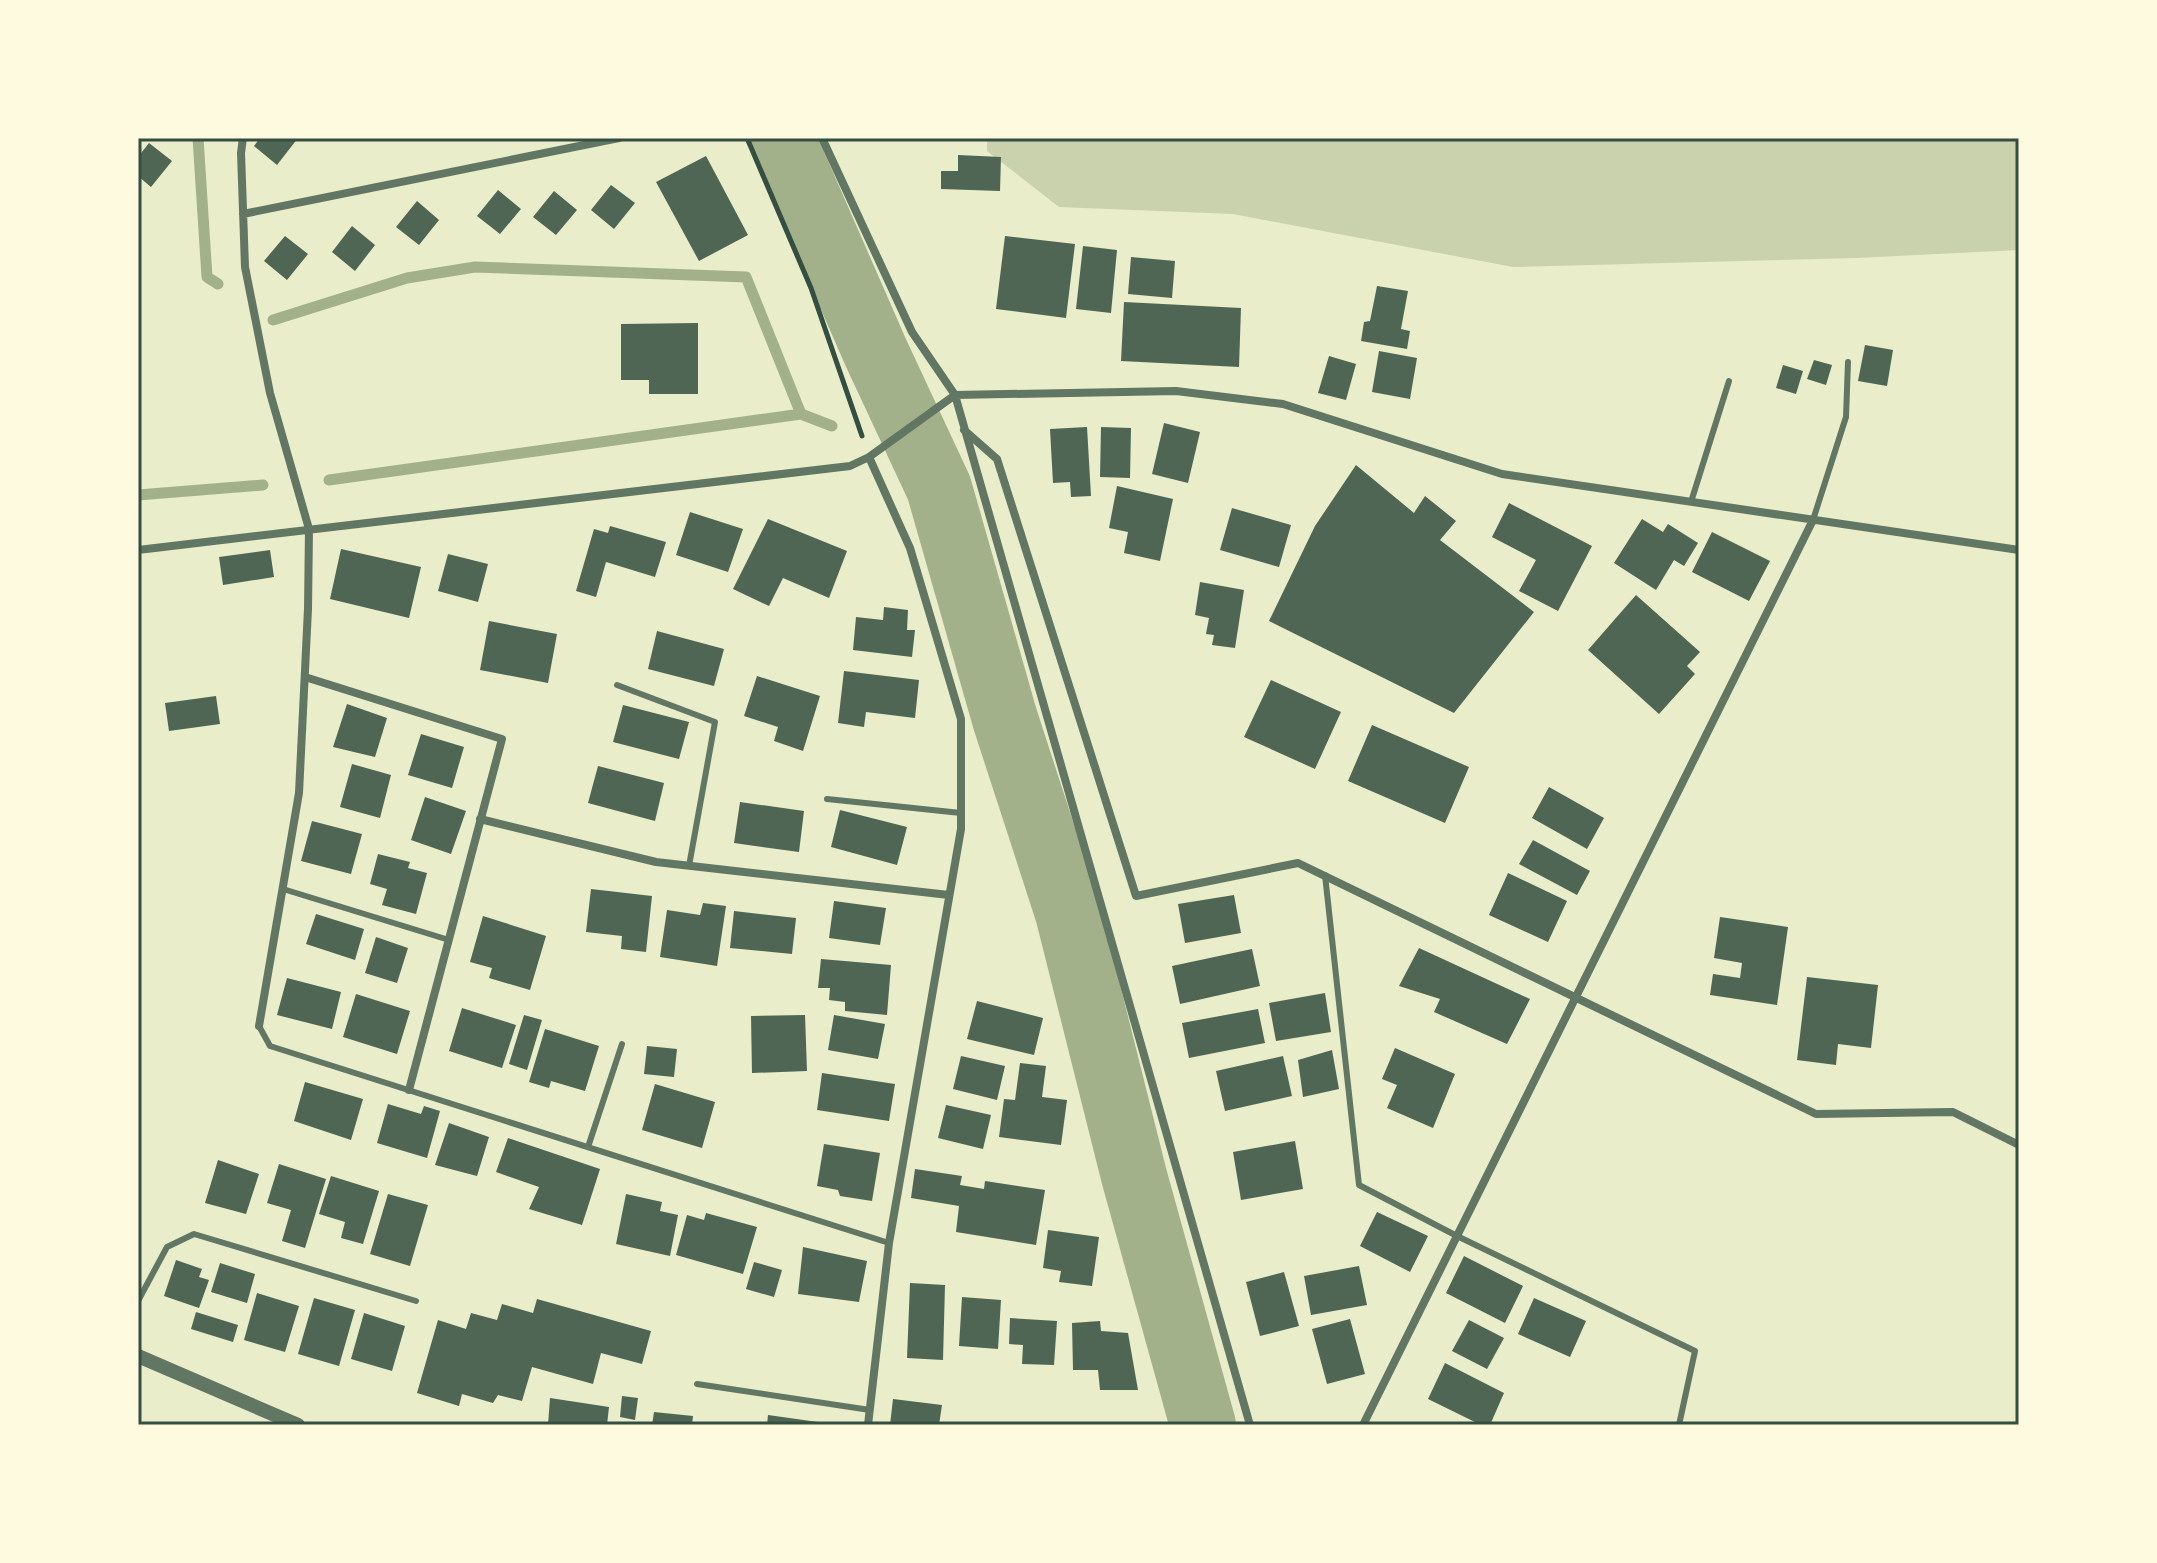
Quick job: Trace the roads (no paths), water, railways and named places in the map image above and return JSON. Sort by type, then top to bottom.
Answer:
[{"type":"street","points":[[243,138],[245,267],[270,393],[309,529],[299,793],[259,1026]]},
{"type":"street","points":[[243,214],[619,138]]},
{"type":"street","points":[[822,138],[912,332],[955,395],[1250,1425]]},
{"type":"street","points":[[138,550],[850,466],[869,457],[955,395],[1176,391],[1283,404],[1502,474],[2019,550]]},
{"type":"street","points":[[964,430],[997,459],[1136,896],[1298,863],[1816,1114],[1953,1112],[2019,1145]]},
{"type":"street","points":[[868,1425],[889,1243],[961,829],[961,719],[910,548],[869,457]]},
{"type":"street","points":[[1363,1425],[1813,520]]},
{"type":"street","points":[[305,677],[502,739],[409,1090]]},
{"type":"street","points":[[480,819],[656,862],[949,895]]},
{"type":"street","points":[[138,1356],[298,1425]]},
{"type":"lane","points":[[1813,520],[1846,417],[1848,362]]},
{"type":"lane","points":[[1691,502],[1729,381]]},
{"type":"lane","points":[[617,685],[715,722],[689,866]]},
{"type":"lane","points":[[827,799],[961,813]]},
{"type":"lane","points":[[1325,875],[1359,1185],[1695,1351],[1679,1425]]},
{"type":"lane","points":[[283,889],[449,940]]},
{"type":"lane","points":[[259,1026],[270,1046],[889,1243]]},
{"type":"lane","points":[[588,1147],[622,1044]]},
{"type":"lane","points":[[138,1301],[167,1247],[194,1234],[416,1301]]},
{"type":"lane","points":[[697,1384],[870,1410]]},
{"type":"waterway","points":[[198,138],[207,277],[218,284]]},
{"type":"waterway","points":[[782,138],[939,488],[1005,719],[1068,913],[1134,1176],[1203,1425]]},
{"type":"waterway","points":[[273,320],[407,278],[475,267],[746,277],[801,414]]},
{"type":"waterway","points":[[329,480],[801,414],[832,426]]},
{"type":"waterway","points":[[893,449],[928,464]]},
{"type":"waterway","points":[[138,495],[263,485]]}]
